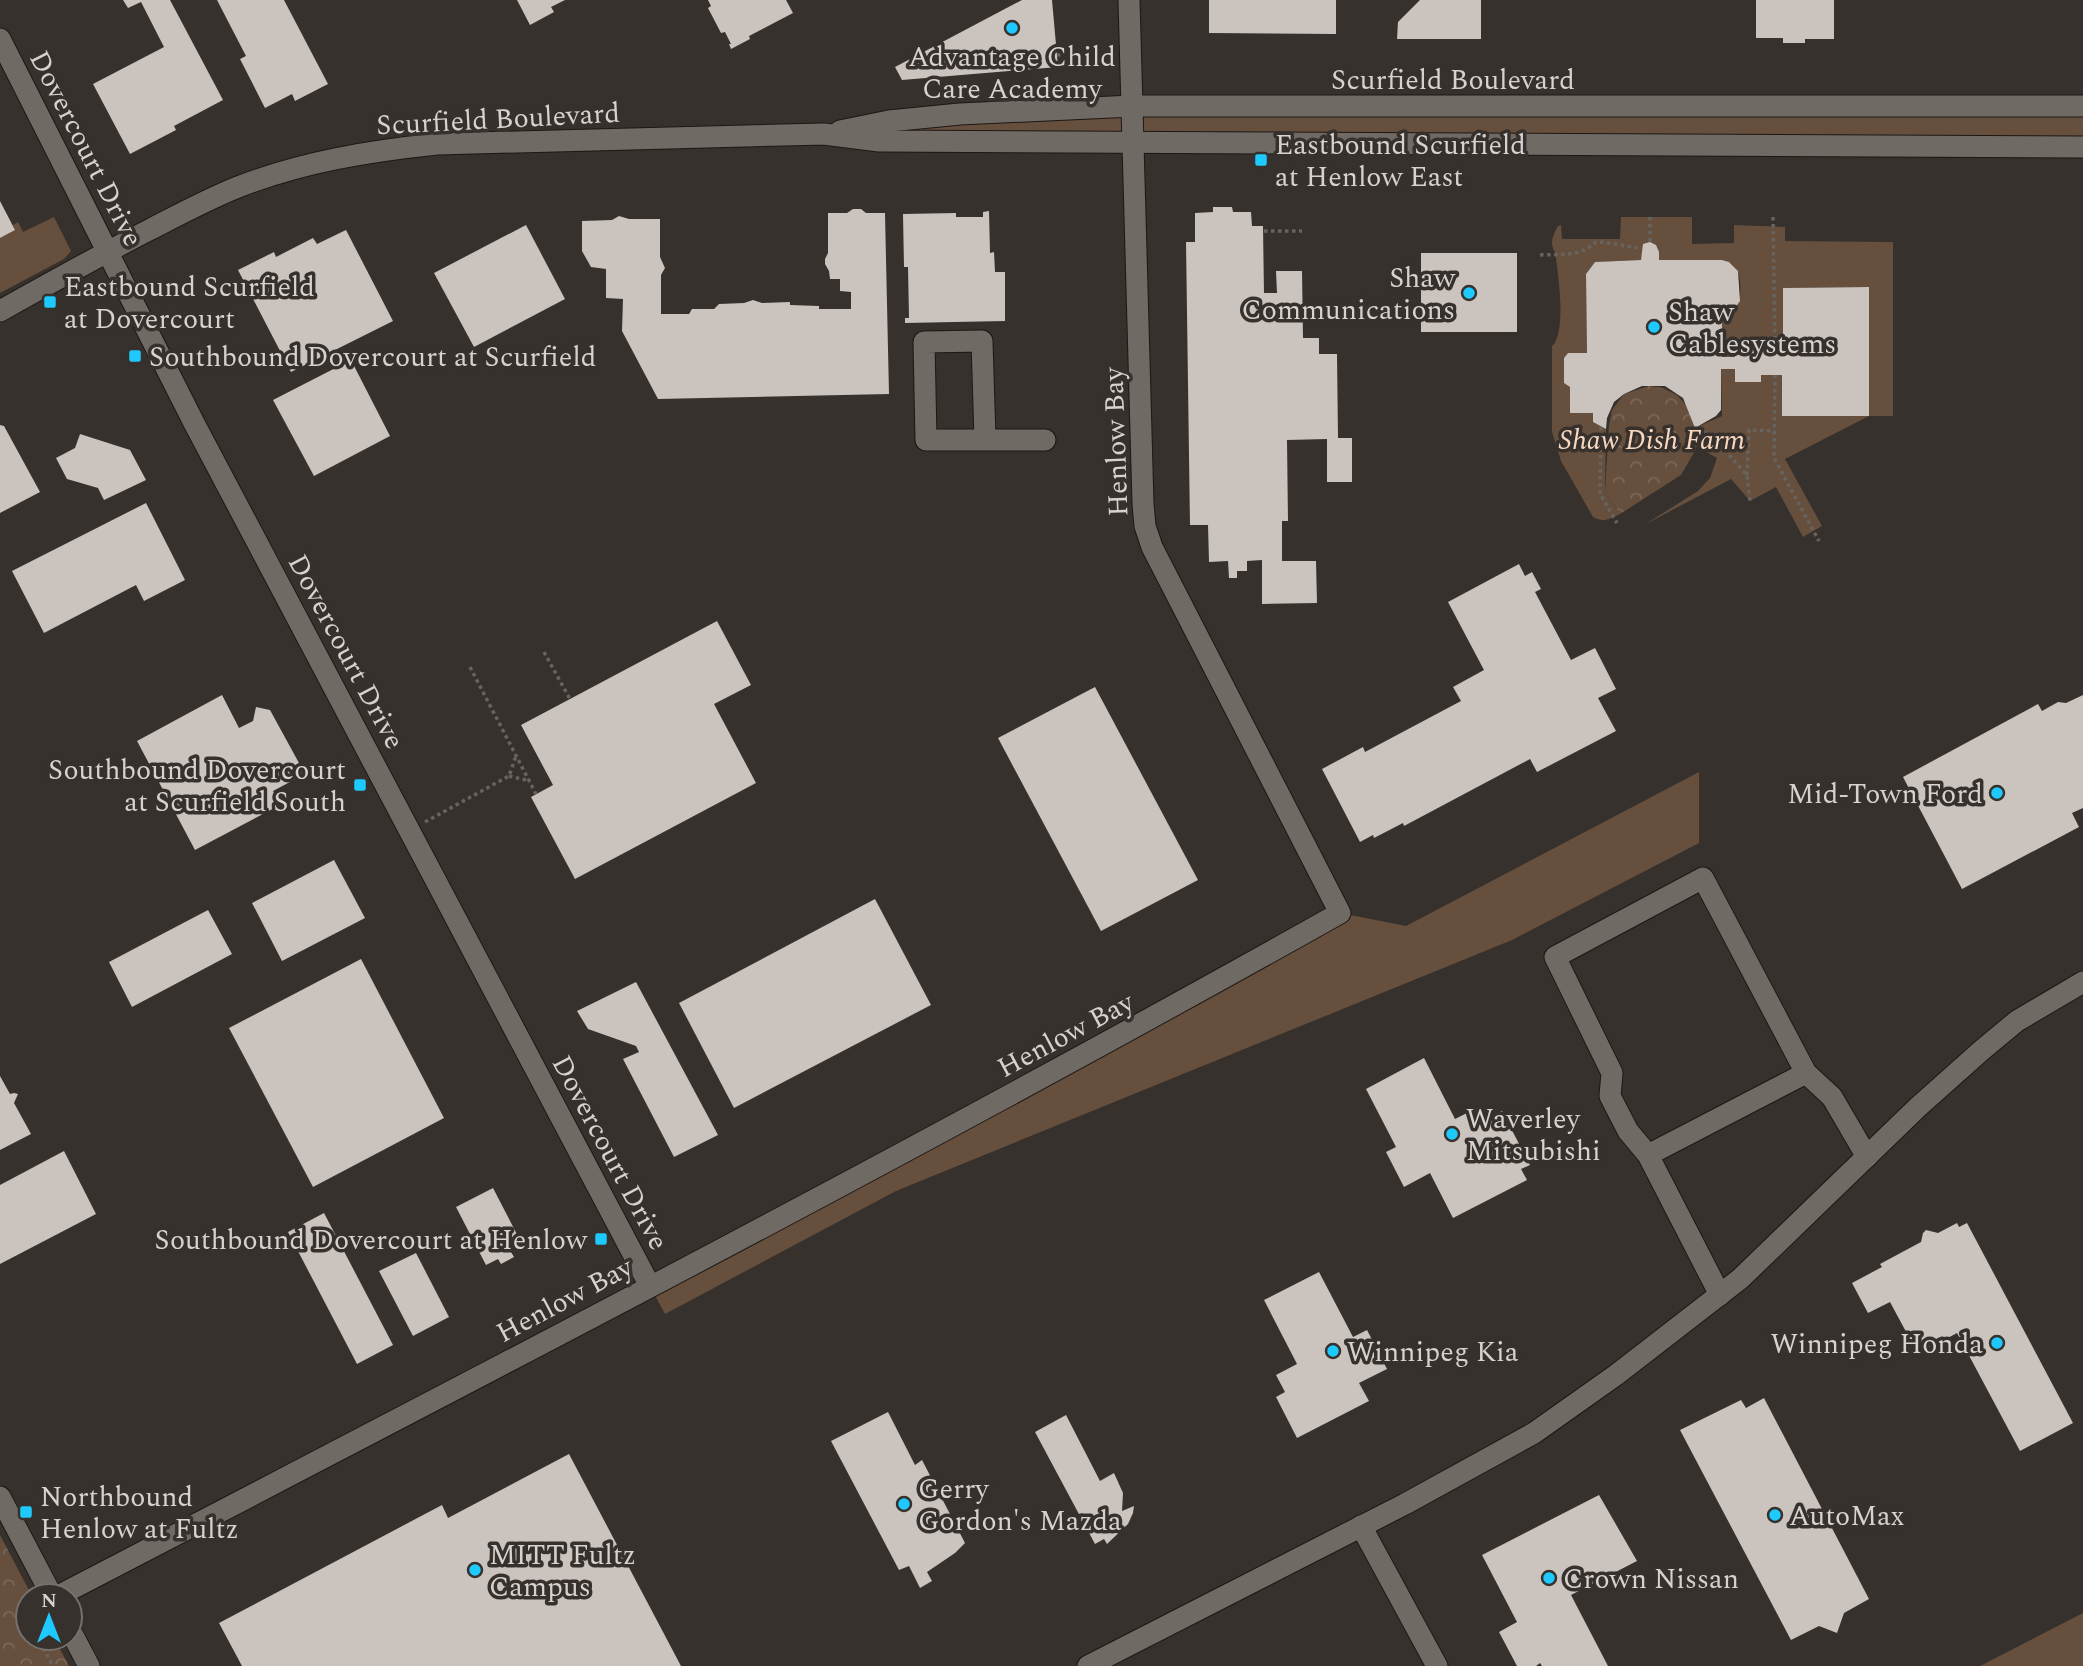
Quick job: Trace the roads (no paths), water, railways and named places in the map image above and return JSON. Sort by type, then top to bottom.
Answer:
[{"type":"street","name":"Henlow Bay","points":[[84,1582],[1121,1036],[1340,913],[1152,547],[1145,527],[1129,0]]},
{"type":"street","name":"Dovercourt Drive","points":[[0,39],[194,423],[650,1286]]},
{"type":"street","name":"Scurfield Boulevard","points":[[824,134],[889,121],[960,114],[1133,106],[2083,106]]},
{"type":"street","name":"Scurfield Boulevard","points":[[0,311],[108,251],[239,187],[334,158],[437,144],[824,134],[878,141],[1133,144],[1539,143],[2083,147]]},
{"type":"street","points":[[985,439],[982,341],[924,342],[926,440],[1045,440]]},
{"type":"street","points":[[1720,1295],[1648,1155],[1628,1131],[1610,1096],[1612,1073],[1555,957],[1703,878],[1806,1073],[1832,1097],[1867,1157]]},
{"type":"street","points":[[1088,1666],[1361,1526],[1534,1433],[1616,1375],[1741,1279],[1918,1107],[1982,1050],[2017,1021],[2083,982]]},
{"type":"street","points":[[1648,1155],[1806,1073]]},
{"type":"street","points":[[0,1497],[45,1582]]},
{"type":"street","points":[[1361,1526],[1437,1666]]},
{"type":"place","name":"Advantage Child Care Academy","points":[[1012,28]]},
{"type":"place","name":"Eastbound Scurfield at Henlow East","points":[[1261,160]]},
{"type":"place","name":"Shaw Communications","points":[[1469,293]]},
{"type":"place","name":"Eastbound Scurfield at Dovercourt","points":[[50,302]]},
{"type":"place","name":"Shaw Cablesystems","points":[[1654,327]]},
{"type":"place","name":"Southbound Dovercourt at Scurfield","points":[[135,356]]},
{"type":"place","name":"Southbound Dovercourt at Scurfield South","points":[[360,785]]},
{"type":"place","name":"Mid-Town Ford","points":[[1997,793]]},
{"type":"place","name":"Waverley Mitsubishi","points":[[1452,1134]]},
{"type":"place","name":"Southbound Dovercourt at Henlow","points":[[601,1239]]},
{"type":"place","name":"Winnipeg Honda","points":[[1997,1343]]},
{"type":"place","name":"Winnipeg Kia","points":[[1333,1351]]},
{"type":"place","name":"Gerry Gordon's Mazda","points":[[904,1504]]},
{"type":"place","name":"Northbound Henlow at Fultz","points":[[26,1512]]},
{"type":"place","name":"AutoMax","points":[[1775,1515]]},
{"type":"place","name":"MITT Fultz Campus","points":[[475,1570]]},
{"type":"place","name":"Crown Nissan","points":[[1549,1578]]},
{"type":"park label","name":"Shaw Dish Farm","points":[[1652,439]]}]
